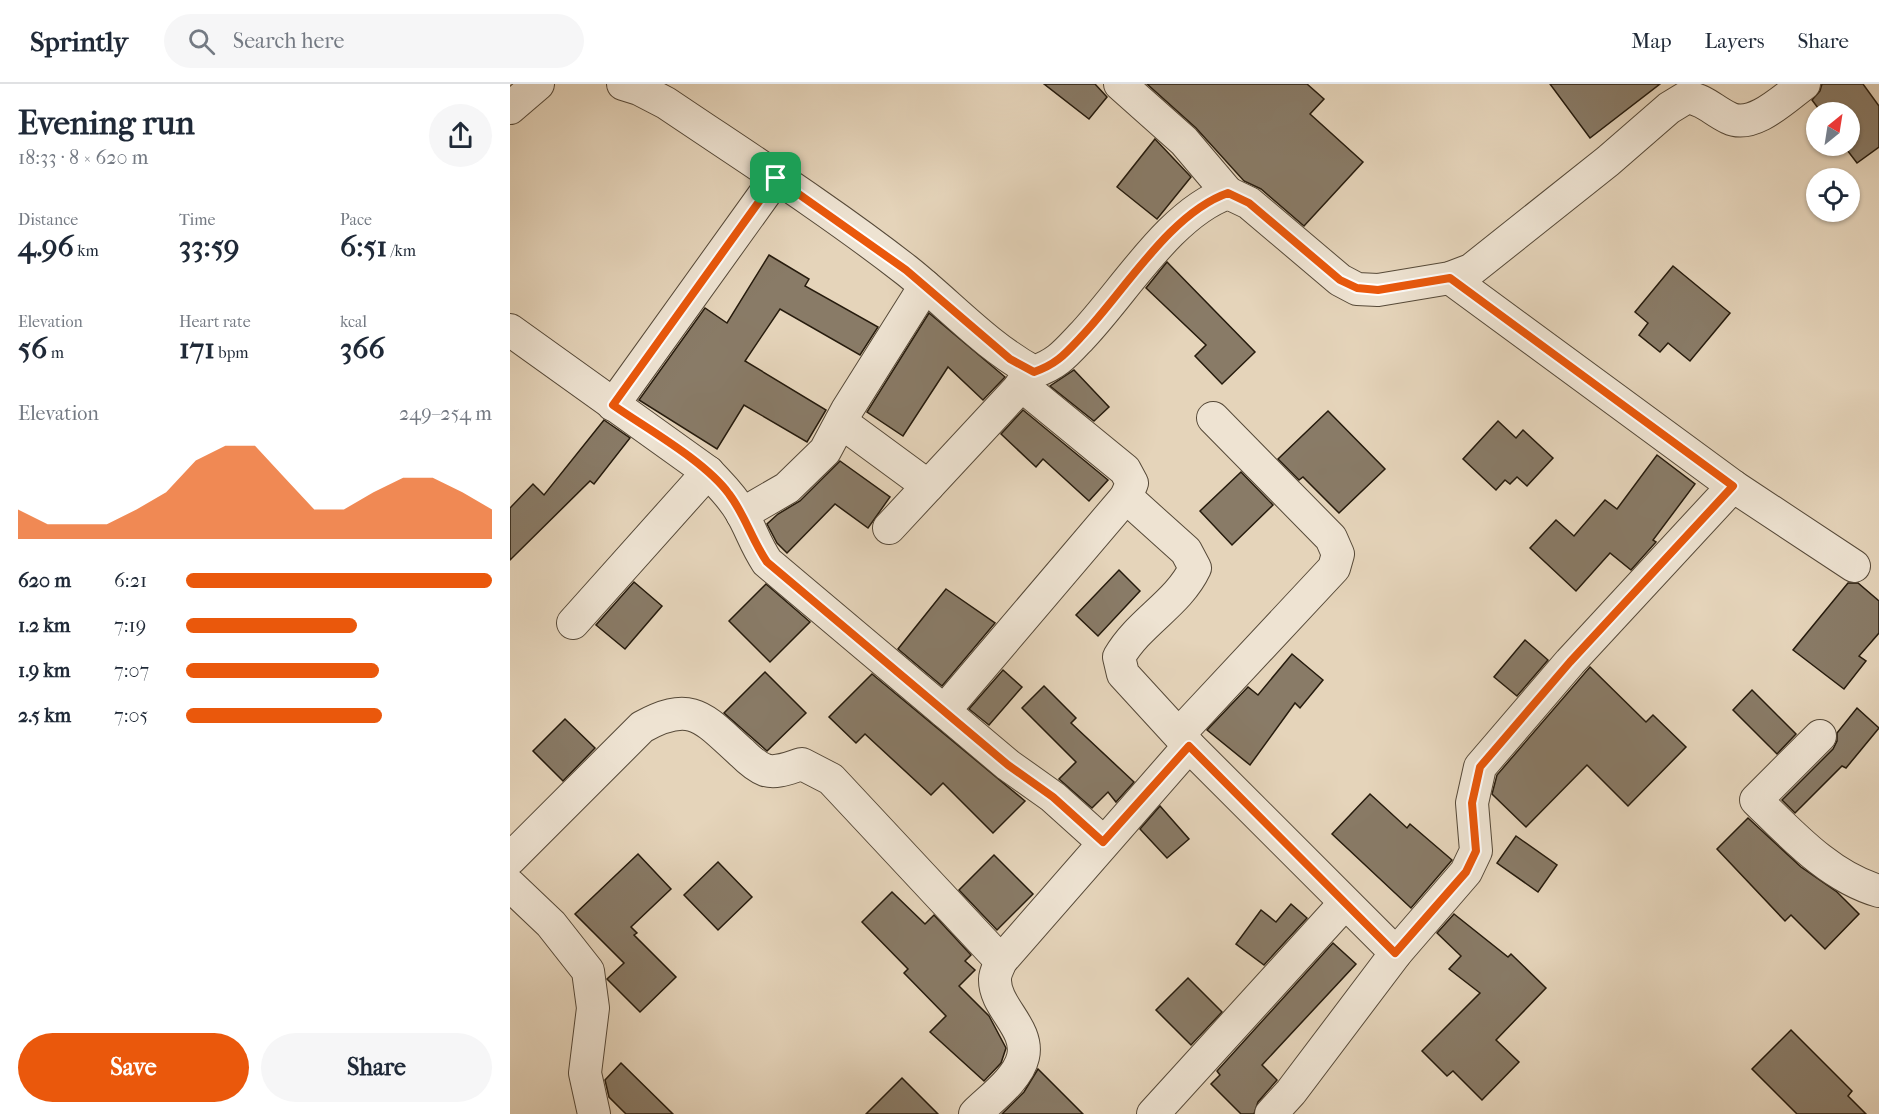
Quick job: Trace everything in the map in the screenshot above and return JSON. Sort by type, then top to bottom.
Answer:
[{"type":"street","points":[[510,108],[538,84]]},
{"type":"street","points":[[623,84],[639,89],[666,103],[868,242],[925,286],[1010,359],[1125,470],[1132,483],[1126,497],[945,711]]},
{"type":"street","points":[[1120,84],[1184,141],[1228,193],[1249,203],[1340,280],[1357,288],[1378,290],[1450,278],[1471,270],[1608,161],[1669,108],[1687,98],[1704,100],[1731,119],[1749,119],[1765,112],[1804,84]]},
{"type":"street","points":[[613,405],[776,178]]},
{"type":"street","points":[[889,528],[1028,378],[1054,366],[1177,226],[1208,200],[1228,193]]},
{"type":"street","points":[[1450,278],[1733,486],[1854,566]]},
{"type":"street","points":[[742,514],[787,488],[825,452],[925,286]]},
{"type":"street","points":[[510,330],[708,472],[728,492],[742,514],[753,541],[767,562],[1008,765],[1053,797],[1103,842]]},
{"type":"street","points":[[975,1114],[1015,1073],[1023,1057],[1021,1037],[1000,999],[995,979],[1001,961],[1103,842],[1184,740],[1334,568],[1338,554],[1331,538],[1213,418]]},
{"type":"street","points":[[841,422],[928,486]]},
{"type":"street","points":[[573,623],[708,472]]},
{"type":"street","points":[[1271,1114],[1291,1092],[1395,953],[1466,872],[1476,851],[1472,803],[1480,767],[1570,662],[1733,486]]},
{"type":"street","points":[[1126,497],[1185,551],[1195,568],[1186,586],[1129,640],[1119,657],[1123,674],[1184,740],[1395,953]]},
{"type":"street","points":[[594,1114],[589,1102],[585,1073],[593,1008],[588,970],[511,880],[642,727],[664,715],[686,712],[705,720],[765,770],[779,771],[802,764],[831,779],[1001,961]]},
{"type":"street","points":[[1820,736],[1756,800],[1797,840],[1848,880],[1879,891]]},
{"type":"street","points":[[1153,1114],[1345,903]]},
{"type":"building","points":[[1044,84],[1095,84],[1107,97],[1089,119]]},
{"type":"building","points":[[1147,84],[1307,84],[1324,99],[1310,114],[1363,162],[1304,226],[1261,189],[1244,181],[1196,128]]},
{"type":"building","points":[[1550,84],[1660,84],[1590,138]]},
{"type":"building","points":[[1822,84],[1863,84],[1879,106],[1879,147],[1857,163],[1852,156],[1860,156],[1860,102],[1814,102],[1812,100],[1820,91]]},
{"type":"building","points":[[1155,139],[1191,177],[1157,219],[1117,187]]},
{"type":"building","points":[[769,255],[809,279],[805,286],[878,327],[860,355],[780,309],[745,361],[826,410],[807,442],[744,405],[717,449],[639,400],[705,308],[727,323]]},
{"type":"building","points":[[1167,262],[1255,352],[1222,384],[1195,356],[1206,345],[1146,288]]},
{"type":"building","points":[[1673,266],[1730,313],[1690,361],[1668,343],[1660,352],[1639,335],[1648,323],[1635,312]]},
{"type":"building","points":[[929,313],[1005,377],[983,400],[948,367],[903,436],[867,412]]},
{"type":"building","points":[[1074,370],[1109,407],[1094,421],[1050,386]]},
{"type":"building","points":[[1023,410],[1108,480],[1089,501],[1043,459],[1036,467],[1001,434]]},
{"type":"building","points":[[1328,411],[1385,469],[1339,513],[1303,477],[1299,480],[1278,459]]},
{"type":"building","points":[[604,420],[630,438],[594,484],[590,481],[510,560],[510,508],[533,484],[544,495]]},
{"type":"building","points":[[1498,421],[1516,438],[1523,430],[1553,458],[1527,486],[1517,477],[1510,484],[1505,480],[1496,490],[1463,459]]},
{"type":"building","points":[[1657,455],[1695,484],[1653,540],[1656,542],[1631,570],[1610,553],[1576,591],[1530,548],[1556,520],[1574,536],[1605,500],[1617,509]]},
{"type":"building","points":[[840,461],[890,497],[868,528],[835,504],[787,553],[777,543],[767,524],[778,514],[800,501]]},
{"type":"building","points":[[1241,472],[1273,505],[1232,545],[1200,511]]},
{"type":"building","points":[[1119,570],[1140,591],[1098,636],[1076,615]]},
{"type":"building","points":[[634,582],[662,606],[625,649],[596,625]]},
{"type":"building","points":[[1848,583],[1858,583],[1879,601],[1879,633],[1859,656],[1866,661],[1844,689],[1793,650]]},
{"type":"building","points":[[766,584],[810,622],[770,662],[729,621]]},
{"type":"building","points":[[946,589],[995,623],[942,686],[898,649]]},
{"type":"building","points":[[1525,640],[1548,660],[1517,696],[1494,677]]},
{"type":"building","points":[[1292,654],[1323,680],[1300,708],[1295,703],[1250,765],[1207,730],[1248,687],[1258,695]]},
{"type":"building","points":[[1590,667],[1646,722],[1653,715],[1686,747],[1628,806],[1587,765],[1526,827],[1492,794],[1497,775]]},
{"type":"building","points":[[1003,670],[1022,687],[989,725],[969,709]]},
{"type":"building","points":[[765,672],[806,713],[767,751],[724,713]]},
{"type":"building","points":[[872,674],[1025,801],[993,833],[943,783],[931,795],[865,734],[856,743],[829,717]]},
{"type":"building","points":[[1044,686],[1076,718],[1071,723],[1134,782],[1116,802],[1108,792],[1092,808],[1059,779],[1076,762],[1022,708]]},
{"type":"building","points":[[1752,690],[1796,734],[1777,754],[1733,710]]},
{"type":"building","points":[[1857,708],[1879,728],[1846,768],[1842,766],[1795,813],[1782,800],[1833,749],[1837,741],[1837,733]]},
{"type":"building","points":[[565,719],[595,748],[563,781],[533,751]]},
{"type":"building","points":[[1370,794],[1407,828],[1410,824],[1452,860],[1411,908],[1332,834]]},
{"type":"building","points":[[1160,806],[1189,839],[1167,858],[1140,829]]},
{"type":"building","points":[[1748,818],[1801,867],[1837,892],[1859,914],[1825,949],[1791,915],[1785,921],[1717,849]]},
{"type":"building","points":[[1516,836],[1557,865],[1538,892],[1497,863]]},
{"type":"building","points":[[638,854],[671,889],[631,927],[637,933],[634,935],[676,977],[640,1012],[607,979],[624,963],[575,914]]},
{"type":"building","points":[[994,855],[1033,894],[997,930],[959,890]]},
{"type":"building","points":[[718,862],[752,897],[718,930],[684,895]]},
{"type":"building","points":[[892,892],[925,924],[934,915],[971,955],[965,961],[975,970],[959,986],[989,1016],[1006,1048],[1001,1063],[984,1081],[930,1032],[946,1016],[904,973],[908,969],[862,922]]},
{"type":"building","points":[[1291,904],[1307,918],[1264,965],[1236,944],[1261,910],[1276,922]]},
{"type":"building","points":[[1454,914],[1508,957],[1511,954],[1546,988],[1496,1040],[1519,1062],[1482,1100],[1453,1071],[1447,1076],[1422,1051],[1480,993],[1449,969],[1461,956],[1437,933]]},
{"type":"building","points":[[1333,943],[1356,964],[1262,1065],[1277,1080],[1258,1102],[1254,1114],[1241,1114],[1211,1084],[1220,1075],[1217,1071]]},
{"type":"building","points":[[1188,978],[1222,1012],[1191,1045],[1156,1010]]},
{"type":"building","points":[[1791,1030],[1852,1091],[1848,1096],[1866,1114],[1797,1114],[1752,1069]]},
{"type":"building","points":[[621,1063],[673,1114],[626,1114],[609,1097],[605,1080]]},
{"type":"building","points":[[1038,1069],[1083,1114],[1002,1114],[1024,1092]]},
{"type":"building","points":[[902,1078],[938,1114],[866,1114]]},
{"type":"route","points":[[776,178],[906,270],[1010,359],[1034,372],[1054,366],[1177,226],[1208,200],[1228,193],[1249,203],[1340,280],[1357,288],[1378,290],[1450,278],[1733,486],[1570,662],[1480,767],[1472,803],[1476,851],[1466,872],[1395,953],[1189,746],[1103,842],[1075,815],[1008,765],[767,562],[753,541],[742,514],[728,492],[708,472],[613,405],[776,178]]}]
